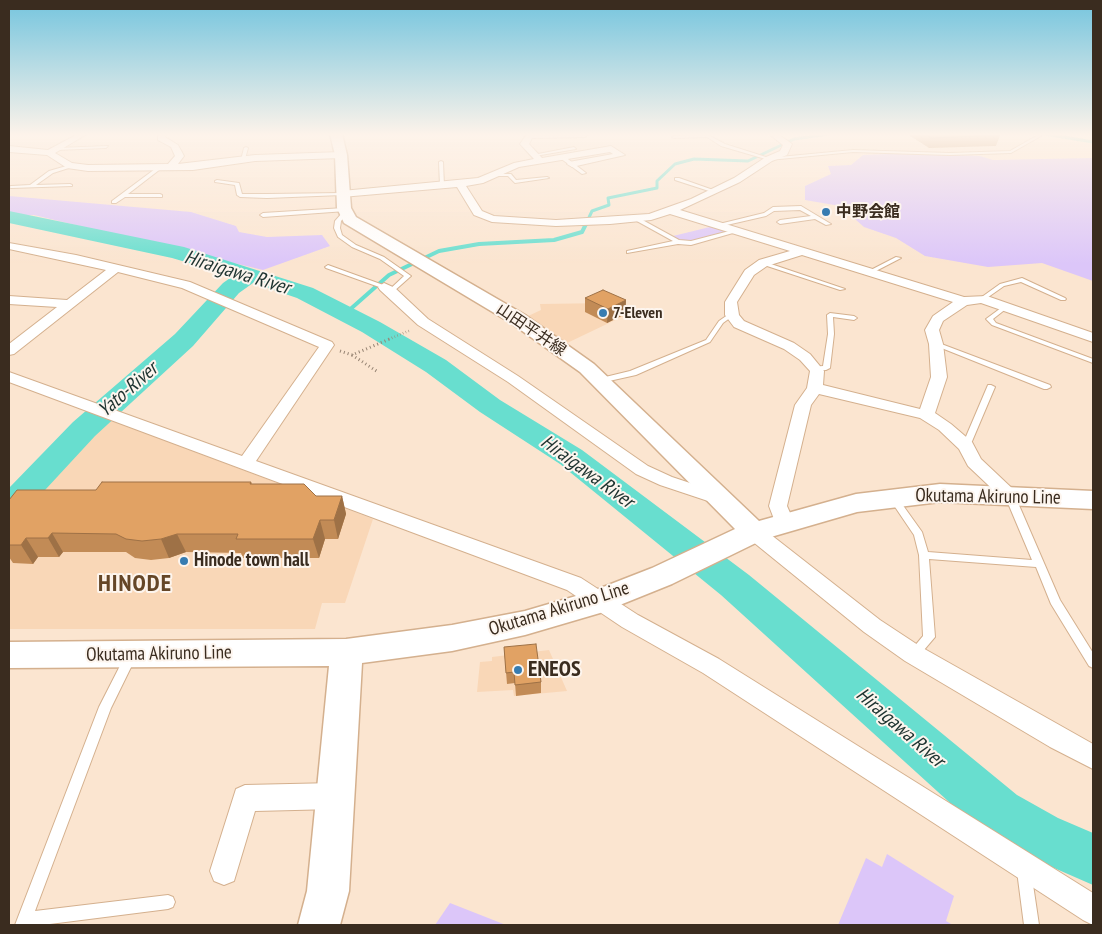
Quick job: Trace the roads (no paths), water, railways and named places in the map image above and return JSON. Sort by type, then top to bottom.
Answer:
[{"type":"main road","points":[[342,178],[344,206]]},
{"type":"main road","name":"山田平井線","points":[[344,206],[356,224],[518,319],[586,368],[721,499],[746,535]]},
{"type":"main road","name":"Okutama Akiruno Line","points":[[9,655],[346,652],[452,638],[525,623],[600,601],[662,576],[746,535],[784,522],[856,503],[940,493],[1093,500]]},
{"type":"main road","points":[[318,925],[328,891],[346,652]]},
{"type":"street","points":[[344,206],[487,178]]},
{"type":"street","points":[[460,184],[478,213],[492,219],[556,223],[637,219],[673,211],[741,178]]},
{"type":"street","points":[[673,211],[963,301],[982,299],[1093,338]]},
{"type":"street","points":[[9,246],[116,268],[186,285],[327,345],[246,463]]},
{"type":"street","points":[[784,522],[778,506],[803,405],[815,388],[817,371],[805,357],[789,346],[745,329],[732,314],[731,302],[749,273],[763,262],[804,251]]},
{"type":"street","points":[[9,350],[116,268]]},
{"type":"street","points":[[388,289],[423,322],[513,379],[642,470],[666,481],[721,499]]},
{"type":"street","points":[[9,300],[69,304]]},
{"type":"street","points":[[926,415],[938,377],[936,344],[932,330],[938,319],[963,301]]},
{"type":"street","points":[[9,377],[574,584],[630,621],[711,666],[1093,910]]},
{"type":"street","points":[[815,388],[926,415],[944,427],[966,446],[974,462],[1010,496]]},
{"type":"street","points":[[746,535],[913,654],[1051,735],[1093,757]]},
{"type":"street","points":[[224,871],[245,798],[336,796]]},
{"type":"lane","points":[[32,185],[43,178]]},
{"type":"lane","points":[[114,202],[147,178]]},
{"type":"lane","points":[[442,178],[442,186]]},
{"type":"lane","points":[[512,178],[516,182],[547,178]]},
{"type":"lane","points":[[677,179],[714,191]]},
{"type":"lane","points":[[217,181],[237,184],[240,195],[344,206]]},
{"type":"lane","points":[[11,187],[70,185]]},
{"type":"lane","points":[[123,195],[160,196]]},
{"type":"lane","points":[[263,215],[344,206]]},
{"type":"lane","points":[[328,267],[388,289],[408,276],[382,258],[354,246],[340,236],[337,228],[344,206]]},
{"type":"lane","points":[[718,225],[766,214],[773,209],[802,208],[828,224]]},
{"type":"lane","points":[[780,222],[816,217]]},
{"type":"lane","points":[[637,219],[678,242]]},
{"type":"lane","points":[[629,252],[678,242],[691,244],[737,230]]},
{"type":"lane","points":[[870,272],[898,258]]},
{"type":"lane","points":[[763,262],[842,289]]},
{"type":"lane","points":[[982,299],[1002,285],[1022,280],[1063,299]]},
{"type":"lane","points":[[1005,307],[989,319],[994,324],[1093,361]]},
{"type":"lane","points":[[600,381],[633,373],[708,341],[721,322],[732,314]]},
{"type":"lane","points":[[815,369],[826,368],[831,334],[830,315],[854,318]]},
{"type":"lane","points":[[936,344],[1047,387]]},
{"type":"lane","points":[[966,446],[991,387]]},
{"type":"lane","points":[[1010,496],[1055,601],[1093,663]]},
{"type":"lane","points":[[893,498],[918,534],[924,555],[929,637],[913,654]]},
{"type":"lane","points":[[924,555],[1039,564]]},
{"type":"lane","points":[[131,655],[105,707],[23,923],[168,902]]},
{"type":"lane","points":[[1023,866],[1032,925]]},
{"type":"waterway","points":[[586,224],[592,211],[609,205],[608,198],[657,188],[657,181],[661,178]]},
{"type":"waterway","name":"Hiraigawa River","points":[[9,217],[176,252],[215,263],[305,293],[371,327],[436,366],[490,406],[571,457],[735,585],[999,813],[1040,836],[1093,859]]},
{"type":"waterway","points":[[346,313],[389,275],[439,251],[479,244],[554,240],[582,232],[586,224]]},
{"type":"waterway","name":"Yato-River","points":[[9,508],[84,429],[184,340],[231,288],[250,275]]},
{"type":"place","name":"中野会館","points":[[826,212]]},
{"type":"place","name":"7-Eleven","points":[[603,313]]},
{"type":"place","name":"Hinode town hall","points":[[184,561]]},
{"type":"place","name":"ENEOS","points":[[518,670]]},
{"type":"district","name":"HINODE","points":[[135,584]]}]
